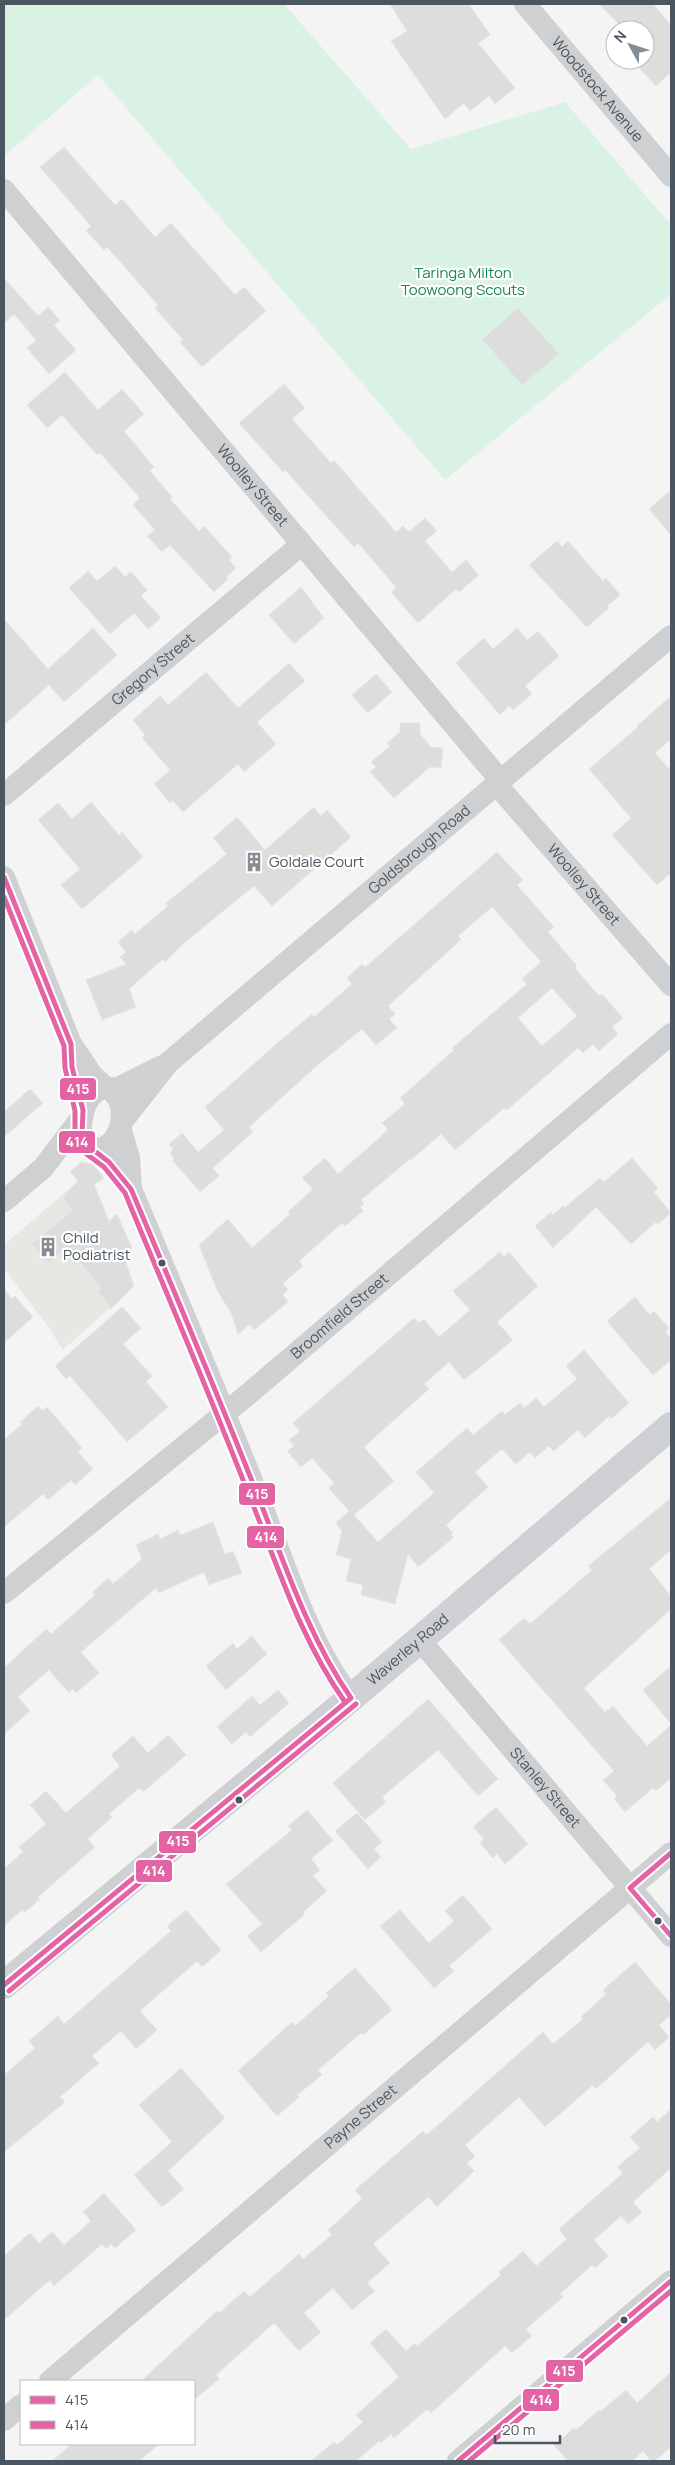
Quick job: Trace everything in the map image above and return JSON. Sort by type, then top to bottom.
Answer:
[{"type":"street","name":"Woodstock Avenue","points":[[525,4],[671,176]]},
{"type":"street","name":"Woolley Street","points":[[4,190],[302,544],[499,783],[671,984]]},
{"type":"street","name":"Gregory Street","points":[[4,795],[302,544]]},
{"type":"street","name":"Goldsbrough Road","points":[[120,1125],[168,1063],[671,636]]},
{"type":"street","points":[[4,878],[71,1044],[93,1077],[116,1095],[121,1104],[120,1125],[117,1136],[112,1143],[103,1148],[92,1147],[76,1151],[43,1168],[4,1201]]},
{"type":"street","name":"Broomfield Street","points":[[4,1593],[225,1414],[671,1034]]},
{"type":"street","points":[[71,1044],[72,1068],[83,1113],[82,1136],[109,1162],[131,1189],[225,1414],[310,1626],[335,1678],[351,1698]]},
{"type":"street","name":"Goldsbrough Road","points":[[107,1089],[122,1087],[168,1063]]},
{"type":"street","points":[[43,1168],[83,1113],[94,1094],[107,1089]]},
{"type":"street","points":[[120,1125],[129,1158],[131,1189]]},
{"type":"street","name":"Waverley Road","points":[[4,1985],[351,1698],[671,1426]]},
{"type":"street","name":"Stanley Street","points":[[419,1639],[671,1936]]},
{"type":"street","name":"Payne Street","points":[[51,2380],[671,1854]]},
{"type":"street","points":[[458,2461],[671,2281]]},
{"type":"street","points":[[4,2420],[20,2406]]},
{"type":"shaded area","points":[[84,1176],[91,1177],[134,1286],[63,1350],[47,1325],[4,1269],[4,1245]]},
{"type":"green space","name":"Taringa Milton Toowoong Scouts","points":[[4,4],[284,4],[411,149],[565,102],[671,225],[671,294],[445,480],[98,75],[4,156]]},
{"type":"building","points":[[390,4],[469,4],[490,35],[478,43],[515,88],[495,104],[489,96],[470,111],[464,103],[445,119],[391,41],[407,31]]},
{"type":"building","points":[[599,4],[653,4],[671,25],[671,72],[656,86],[641,70],[655,70],[655,20],[615,20]]},
{"type":"building","points":[[64,147],[115,205],[122,199],[155,237],[171,223],[235,295],[244,287],[266,311],[202,367],[180,342],[183,340],[155,308],[158,305],[107,247],[104,250],[86,231],[91,226],[40,167]]},
{"type":"building","points":[[4,278],[38,316],[48,307],[60,320],[54,325],[76,350],[49,374],[27,348],[36,340],[14,314],[4,323]]},
{"type":"building","name":"Taringa Milton Toowoong Scouts","points":[[518,308],[559,354],[522,385],[482,339]]},
{"type":"building","points":[[65,372],[98,410],[122,389],[144,414],[124,431],[154,467],[150,471],[172,497],[170,499],[199,531],[204,526],[232,557],[229,560],[236,568],[226,577],[228,579],[214,592],[170,545],[162,552],[147,536],[155,530],[133,505],[140,498],[100,453],[97,455],[62,415],[47,428],[27,405]]},
{"type":"building","points":[[284,384],[305,408],[292,419],[331,463],[334,460],[396,532],[403,526],[409,532],[425,518],[437,531],[425,541],[452,572],[466,560],[479,575],[459,592],[456,589],[418,623],[391,592],[396,587],[358,543],[354,547],[285,470],[283,472],[239,423]]},
{"type":"building","points":[[671,490],[671,535],[649,509]]},
{"type":"building","points":[[557,541],[562,547],[568,541],[603,581],[606,578],[620,595],[607,606],[609,608],[587,627],[529,565]]},
{"type":"building","points":[[115,566],[125,577],[131,572],[147,590],[141,596],[161,618],[148,629],[134,613],[110,634],[69,588],[88,571],[97,581]]},
{"type":"building","points":[[301,587],[324,618],[294,644],[269,615]]},
{"type":"building","points":[[4,619],[48,669],[93,628],[117,655],[64,702],[49,685],[4,725]]},
{"type":"building","points":[[517,628],[527,640],[538,631],[559,656],[525,686],[532,694],[513,710],[509,706],[500,715],[456,663],[484,638],[493,649]]},
{"type":"building","points":[[289,663],[305,681],[257,722],[276,744],[244,772],[238,764],[183,812],[172,800],[170,803],[154,784],[170,770],[142,738],[145,735],[133,720],[160,696],[168,705],[206,672],[238,708]]},
{"type":"building","points":[[376,674],[392,692],[368,713],[352,695]]},
{"type":"building","points":[[671,696],[671,739],[655,753],[671,771],[671,873],[657,885],[612,835],[631,818],[589,769]]},
{"type":"building","points":[[400,723],[420,723],[420,734],[431,747],[443,748],[441,768],[430,767],[394,798],[370,772],[376,767],[371,762],[390,746],[387,743],[400,732]]},
{"type":"building","points":[[91,802],[119,835],[122,832],[143,857],[82,909],[61,885],[80,869],[38,820],[58,803],[72,819]]},
{"type":"building","points":[[314,807],[321,816],[327,810],[351,837],[272,906],[254,886],[184,943],[165,962],[163,959],[129,989],[136,1007],[102,1020],[86,980],[126,964],[120,957],[126,952],[118,942],[132,930],[135,934],[168,906],[166,903],[227,854],[213,838],[237,817],[265,850]]},
{"type":"building","points":[[497,852],[523,880],[517,885],[554,927],[548,932],[577,966],[575,968],[599,996],[602,994],[623,1018],[612,1027],[618,1034],[599,1051],[593,1044],[583,1053],[578,1048],[507,1110],[504,1108],[455,1150],[441,1134],[361,1200],[364,1204],[360,1207],[363,1211],[345,1226],[342,1223],[299,1261],[303,1266],[283,1283],[288,1290],[283,1295],[288,1302],[254,1330],[250,1324],[238,1334],[232,1315],[217,1290],[199,1245],[228,1219],[252,1248],[290,1214],[288,1212],[313,1189],[302,1178],[325,1158],[338,1174],[378,1139],[388,1129],[382,1123],[405,1104],[400,1098],[454,1050],[452,1048],[527,984],[522,979],[541,962],[492,907],[458,936],[461,939],[451,949],[388,1006],[395,1014],[389,1019],[397,1028],[376,1045],[362,1029],[320,1063],[249,1127],[253,1132],[213,1168],[219,1176],[200,1192],[172,1160],[174,1158],[170,1153],[173,1149],[169,1144],[182,1133],[198,1152],[224,1130],[205,1107],[312,1014],[314,1017],[352,984],[347,978],[362,964],[365,967]],"holes":[[[552,988],[577,1016],[542,1046],[518,1018]]]},
{"type":"building","points":[[30,1089],[43,1103],[4,1137],[4,1112]]},
{"type":"building","points":[[632,1158],[658,1188],[654,1192],[671,1213],[658,1224],[656,1222],[631,1244],[596,1207],[553,1248],[535,1226],[551,1212],[553,1215],[563,1206],[564,1208],[600,1178],[604,1182]]},
{"type":"building","points":[[81,1162],[92,1164],[102,1175],[104,1179],[94,1184],[109,1221],[117,1214],[132,1248],[124,1256],[134,1286],[111,1309],[98,1291],[101,1288],[67,1247],[49,1263],[32,1244],[73,1210],[63,1198],[78,1181],[70,1172]]},
{"type":"building","points":[[500,1252],[504,1257],[509,1252],[538,1286],[497,1322],[513,1340],[464,1380],[449,1362],[424,1384],[429,1389],[364,1447],[394,1481],[354,1515],[378,1542],[434,1493],[416,1472],[467,1428],[473,1435],[502,1411],[505,1415],[520,1403],[524,1408],[536,1398],[544,1407],[577,1379],[566,1366],[584,1350],[629,1403],[611,1419],[609,1416],[585,1438],[578,1430],[554,1451],[549,1446],[535,1458],[530,1452],[516,1464],[502,1449],[475,1472],[488,1487],[446,1525],[453,1533],[451,1535],[453,1538],[418,1567],[408,1554],[395,1604],[361,1595],[363,1585],[346,1581],[351,1559],[336,1555],[342,1531],[336,1523],[349,1511],[329,1488],[334,1483],[312,1458],[301,1467],[287,1451],[294,1446],[289,1440],[300,1431],[293,1423],[414,1318],[419,1323],[424,1319],[439,1337],[470,1310],[453,1291]]},
{"type":"building","points":[[4,1289],[12,1299],[15,1296],[33,1317],[4,1343]]},
{"type":"building","points":[[635,1297],[650,1315],[654,1311],[669,1328],[665,1331],[671,1339],[671,1360],[653,1375],[607,1321]]},
{"type":"building","points":[[122,1307],[141,1328],[123,1344],[152,1376],[146,1382],[168,1407],[127,1442],[70,1376],[66,1379],[55,1366]]},
{"type":"building","points":[[38,1406],[42,1411],[47,1407],[82,1448],[78,1452],[93,1469],[75,1485],[71,1480],[48,1500],[43,1494],[4,1527],[4,1440]]},
{"type":"building","points":[[671,1498],[671,1550],[649,1569],[671,1596],[671,1609],[584,1688],[605,1712],[613,1706],[647,1746],[671,1725],[671,1778],[656,1791],[653,1788],[625,1812],[614,1799],[617,1796],[603,1780],[614,1771],[499,1640],[524,1618],[530,1624],[592,1570],[588,1566]]},
{"type":"building","points":[[213,1522],[225,1554],[233,1551],[242,1573],[209,1585],[204,1572],[159,1593],[156,1588],[81,1652],[99,1673],[76,1693],[73,1689],[69,1693],[49,1670],[18,1697],[30,1711],[4,1734],[4,1668],[46,1629],[51,1634],[95,1595],[93,1592],[108,1578],[113,1584],[142,1559],[136,1545],[158,1534],[160,1539],[178,1530],[180,1535]]},
{"type":"building","points":[[252,1636],[267,1654],[226,1690],[206,1666],[233,1643],[237,1649]]},
{"type":"building","points":[[671,1666],[671,1724],[643,1690]]},
{"type":"building","points":[[278,1690],[289,1703],[250,1737],[246,1732],[232,1744],[217,1727],[252,1696],[260,1705]]},
{"type":"building","points":[[428,1699],[498,1779],[478,1796],[438,1750],[382,1797],[386,1802],[365,1820],[333,1783]]},
{"type":"building","points":[[168,1735],[186,1755],[143,1792],[139,1788],[109,1814],[112,1817],[88,1839],[95,1847],[38,1897],[40,1899],[24,1913],[22,1910],[4,1926],[4,1869],[23,1852],[19,1847],[46,1824],[30,1805],[46,1791],[66,1813],[120,1766],[111,1755],[133,1736],[148,1753]]},
{"type":"building","points":[[496,1807],[528,1844],[505,1864],[497,1854],[493,1858],[480,1843],[484,1839],[473,1827]]},
{"type":"building","points":[[307,1810],[333,1840],[311,1859],[320,1870],[313,1876],[327,1891],[303,1912],[305,1914],[261,1952],[247,1936],[262,1924],[226,1884],[292,1830],[288,1826]]},
{"type":"building","points":[[357,1813],[382,1842],[374,1849],[381,1857],[368,1869],[335,1831]]},
{"type":"building","points":[[463,1895],[492,1929],[449,1966],[454,1971],[434,1988],[380,1926],[400,1910],[429,1943],[454,1921],[445,1911]]},
{"type":"building","points":[[186,1910],[221,1950],[202,1967],[197,1961],[140,2011],[157,2030],[136,2049],[121,2031],[92,2056],[99,2063],[60,2097],[65,2102],[4,2152],[4,2075],[35,2048],[29,2041],[58,2016],[64,2024],[171,1931],[167,1926]]},
{"type":"building","points":[[635,1962],[671,2004],[671,2015],[659,2025],[669,2037],[655,2050],[648,2042],[596,2089],[593,2085],[545,2127],[519,2097],[465,2145],[475,2156],[467,2163],[474,2171],[437,2207],[428,2197],[373,2244],[390,2263],[367,2283],[375,2291],[352,2310],[333,2288],[304,2313],[321,2332],[299,2351],[274,2323],[216,2375],[219,2379],[195,2399],[195,2380],[142,2380],[217,2311],[219,2313],[244,2291],[250,2297],[299,2254],[303,2259],[332,2235],[328,2230],[362,2199],[355,2190],[423,2131],[426,2135],[444,2120],[543,2032],[553,2044],[583,2019],[581,2017],[606,1994],[603,1990]]},
{"type":"building","points":[[355,1968],[392,2010],[363,2035],[361,2033],[318,2070],[322,2075],[297,2095],[299,2097],[277,2116],[238,2071],[292,2022],[295,2026],[329,1996],[326,1993]]},
{"type":"building","points":[[181,2068],[225,2118],[168,2171],[184,2189],[162,2207],[134,2175],[172,2142],[139,2105]]},
{"type":"building","points":[[671,2109],[671,2168],[633,2202],[642,2212],[628,2224],[621,2216],[594,2240],[608,2256],[595,2268],[592,2265],[560,2294],[563,2297],[526,2329],[532,2336],[512,2353],[505,2346],[431,2413],[427,2409],[394,2438],[391,2434],[381,2443],[379,2441],[356,2461],[311,2461],[334,2442],[337,2445],[363,2422],[356,2415],[399,2377],[370,2343],[386,2329],[406,2351],[415,2343],[417,2346],[501,2275],[499,2272],[523,2251],[536,2266],[567,2239],[559,2229],[623,2173],[617,2167],[640,2148],[630,2137],[653,2117],[657,2122]]},
{"type":"building","points":[[104,2193],[136,2230],[115,2248],[111,2244],[106,2249],[102,2244],[54,2286],[50,2280],[4,2320],[4,2256],[30,2233],[39,2243],[52,2232],[64,2245],[91,2221],[83,2212]]},
{"type":"building","points":[[671,2372],[671,2447],[655,2461],[651,2461],[643,2451],[632,2461],[568,2461],[554,2445],[574,2428],[576,2430],[599,2410],[601,2411],[626,2390],[637,2403]]},
{"type":"building","points":[[71,2445],[158,2445],[139,2461],[52,2461]]},
{"type":"transit line","name":"415","points":[[4,877],[71,1044],[72,1067],[83,1110],[82,1136],[87,1145],[109,1162],[131,1189],[224,1411],[296,1595],[321,1648],[351,1698]]},
{"type":"transit line","name":"414","points":[[4,897],[64,1046],[65,1068],[75,1111],[75,1139],[81,1150],[104,1167],[125,1193],[217,1415],[290,1599],[314,1652],[345,1702]]},
{"type":"transit line","name":"415","points":[[4,1985],[351,1698]]},
{"type":"transit line","name":"414","points":[[9,1991],[356,1704]]},
{"type":"transit line","name":"415","points":[[630,1888],[671,1853]]},
{"type":"transit line","name":"415","points":[[630,1888],[671,1936]]},
{"type":"transit line","name":"415","points":[[458,2461],[671,2281]]},
{"type":"transit line","name":"414","points":[[469,2461],[671,2291]]},
{"type":"place","name":"Goldale Court","points":[[254,862]]},
{"type":"place","name":"Child Podiatrist","points":[[48,1247]]}]
